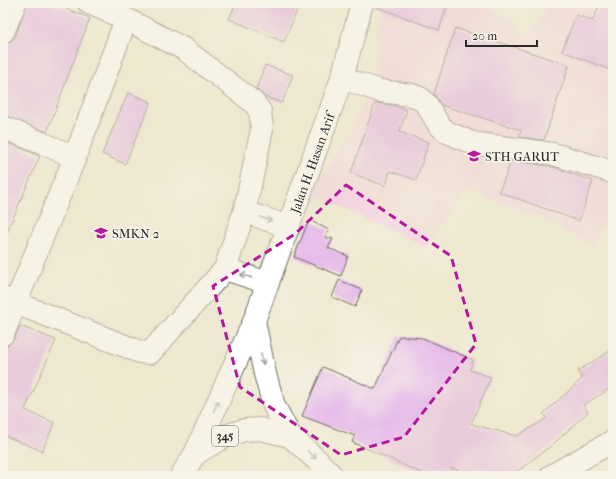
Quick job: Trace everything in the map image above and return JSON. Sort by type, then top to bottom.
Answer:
[{"type":"main road","points":[[3,32],[15,3]]},
{"type":"main road","points":[[10,300],[140,352],[150,353],[225,269],[245,209],[262,129],[260,111],[253,102],[184,49],[126,19],[89,3]]},
{"type":"main road","name":"Jalan H. Hasan Arif","points":[[195,454],[254,321],[289,227],[342,78],[362,3]]},
{"type":"main road","points":[[3,334],[10,300],[75,157],[126,19]]},
{"type":"main road","points":[[342,78],[380,91],[412,95],[420,98],[427,105],[439,125],[447,132],[472,143],[553,154],[613,172]]},
{"type":"main road","points":[[3,126],[75,157]]},
{"type":"main road","points":[[245,209],[254,215],[289,227]]},
{"type":"main road","points":[[225,269],[268,283]]},
{"type":"main road","points":[[254,321],[265,374],[274,406],[290,436]]},
{"type":"main road","name":"345","points":[[181,476],[195,454],[225,436],[244,430],[260,429],[290,436],[317,460],[332,476]]},
{"type":"main road","points":[[551,476],[613,441]]},
{"type":"highlighted area","points":[[346,185],[451,256],[476,344],[404,437],[341,455],[240,387],[213,286],[295,234]]},
{"type":"shaded area","name":"STH GARUT","points":[[385,3],[480,3],[508,17],[529,36],[548,3],[571,3],[613,19],[613,203],[592,246],[538,216],[466,190],[427,247],[311,193],[355,121],[371,83],[375,25]]},
{"type":"building","points":[[27,3],[51,3],[90,18],[47,132],[3,115],[3,44],[10,42],[15,37]]},
{"type":"building","points":[[236,3],[300,3],[284,42],[229,19]]},
{"type":"building","points":[[374,3],[448,3],[439,30],[374,6]]},
{"type":"building","points":[[600,3],[613,3],[613,71],[562,51],[576,15],[593,21]]},
{"type":"building","points":[[455,28],[569,65],[544,140],[519,137],[521,130],[441,105],[434,94]]},
{"type":"building","points":[[265,65],[293,75],[282,103],[265,97],[256,89]]},
{"type":"building","points":[[128,93],[151,102],[125,164],[102,154]]},
{"type":"building","points":[[375,103],[393,105],[407,110],[399,132],[429,142],[416,180],[390,171],[386,186],[351,173]]},
{"type":"building","points":[[3,141],[40,156],[3,241]]},
{"type":"building","points":[[511,161],[550,166],[593,181],[579,221],[499,192]]},
{"type":"building","points":[[309,220],[329,230],[325,237],[333,239],[328,248],[348,256],[341,276],[294,257]]},
{"type":"building","points":[[339,280],[362,290],[355,307],[332,297]]},
{"type":"building","points":[[20,326],[56,340],[25,410],[55,423],[42,451],[3,435],[3,356],[7,345],[14,339]]},
{"type":"building","points":[[399,336],[423,338],[473,360],[470,370],[491,377],[471,424],[517,436],[547,418],[543,414],[582,379],[578,371],[613,349],[613,387],[583,405],[588,412],[552,445],[511,476],[473,476],[452,468],[449,476],[428,476],[352,442],[355,436],[302,416],[323,367],[375,389]]},
{"type":"place","name":"STH GARUT","points":[[474,156]]},
{"type":"place","name":"SMKN 2","points":[[101,233]]}]
